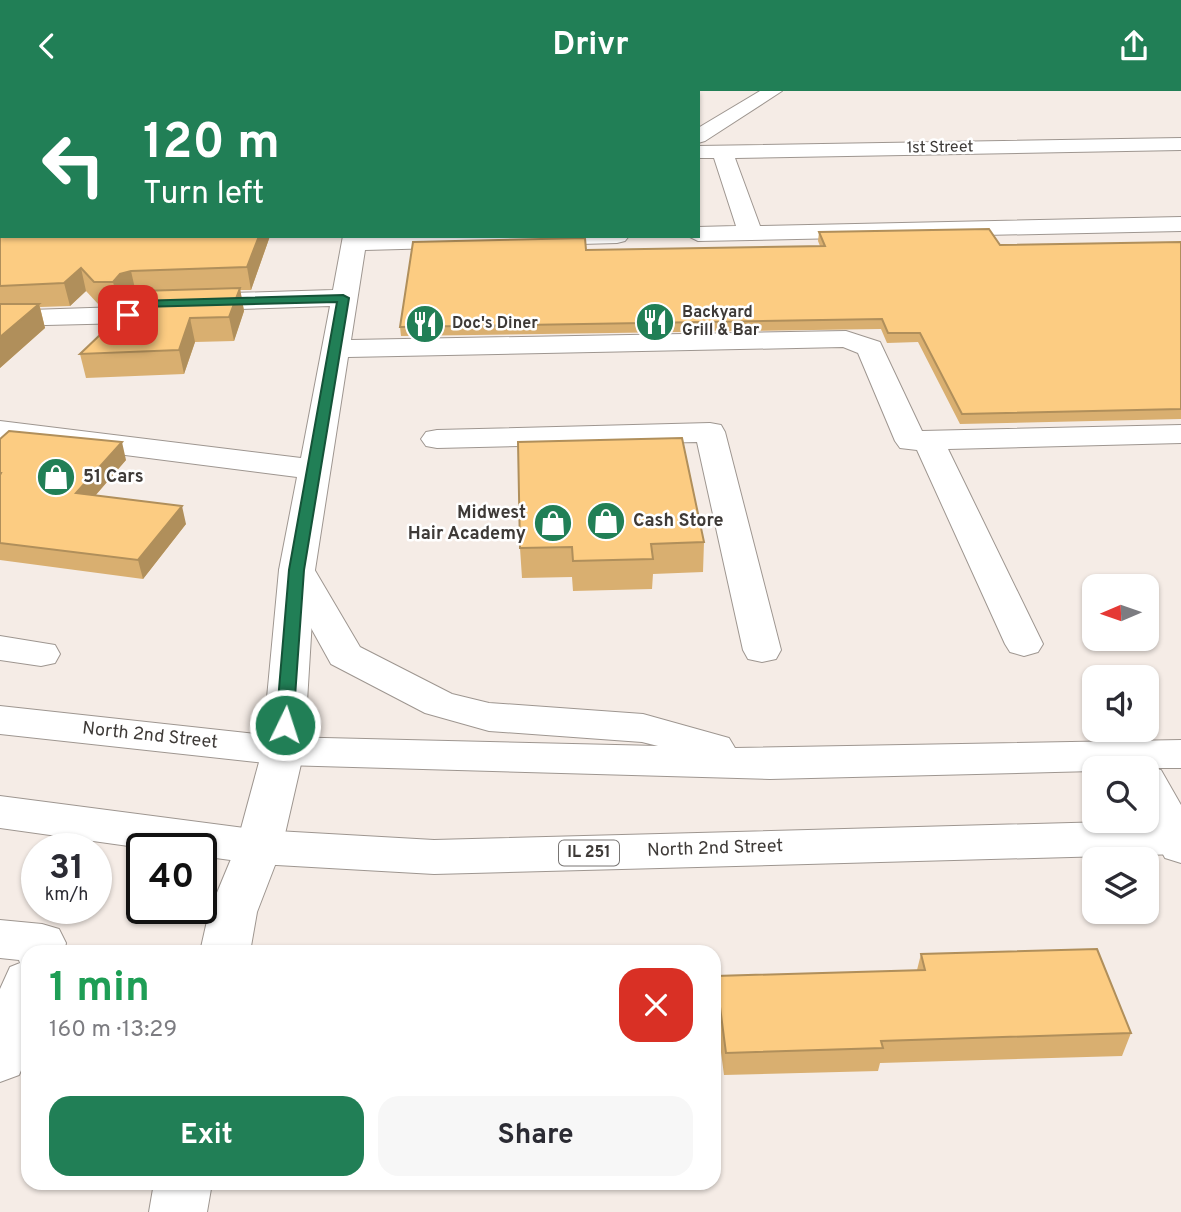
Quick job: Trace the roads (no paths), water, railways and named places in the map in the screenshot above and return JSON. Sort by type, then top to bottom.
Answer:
[{"type":"street","points":[[700,136],[773,91]]},
{"type":"street","name":"1st Street","points":[[700,152],[1181,144]]},
{"type":"street","points":[[722,152],[750,232]]},
{"type":"street","points":[[700,234],[1181,224]]},
{"type":"street","points":[[226,945],[233,912],[259,847],[283,751],[297,570],[312,469],[354,240],[486,238]]},
{"type":"street","points":[[5,318],[128,315],[136,304],[343,298]]},
{"type":"street","points":[[334,349],[846,339],[870,348],[911,441],[1181,434]]},
{"type":"street","points":[[0,430],[312,469]]},
{"type":"street","points":[[437,439],[710,432],[762,650]]},
{"type":"street","points":[[928,441],[1024,643]]},
{"type":"street","points":[[297,570],[345,655],[439,704],[489,717],[643,728],[770,764]]},
{"type":"street","points":[[0,648],[41,654]]},
{"type":"street","name":"North 2nd Street","points":[[0,720],[283,751],[770,764],[1082,767]]},
{"type":"street","name":"North 2nd Street","points":[[1159,761],[1181,754]]},
{"type":"street","points":[[1159,804],[1179,840]]},
{"type":"street","name":"North 2nd Street","points":[[0,812],[259,847],[435,857],[1179,840]]},
{"type":"street","points":[[0,939],[42,943],[41,945]]},
{"type":"street","points":[[0,1059],[21,1000]]},
{"type":"street","points":[[178,1212],[182,1190]]},
{"type":"place","name":"Backyard Grill & Bar","points":[[655,322]]},
{"type":"place","name":"Doc's Diner","points":[[425,324]]},
{"type":"place","name":"51 Cars","points":[[56,477]]},
{"type":"place","name":"Cash Store","points":[[606,521]]},
{"type":"place","name":"Midwest Hair Academy","points":[[553,523]]}]
